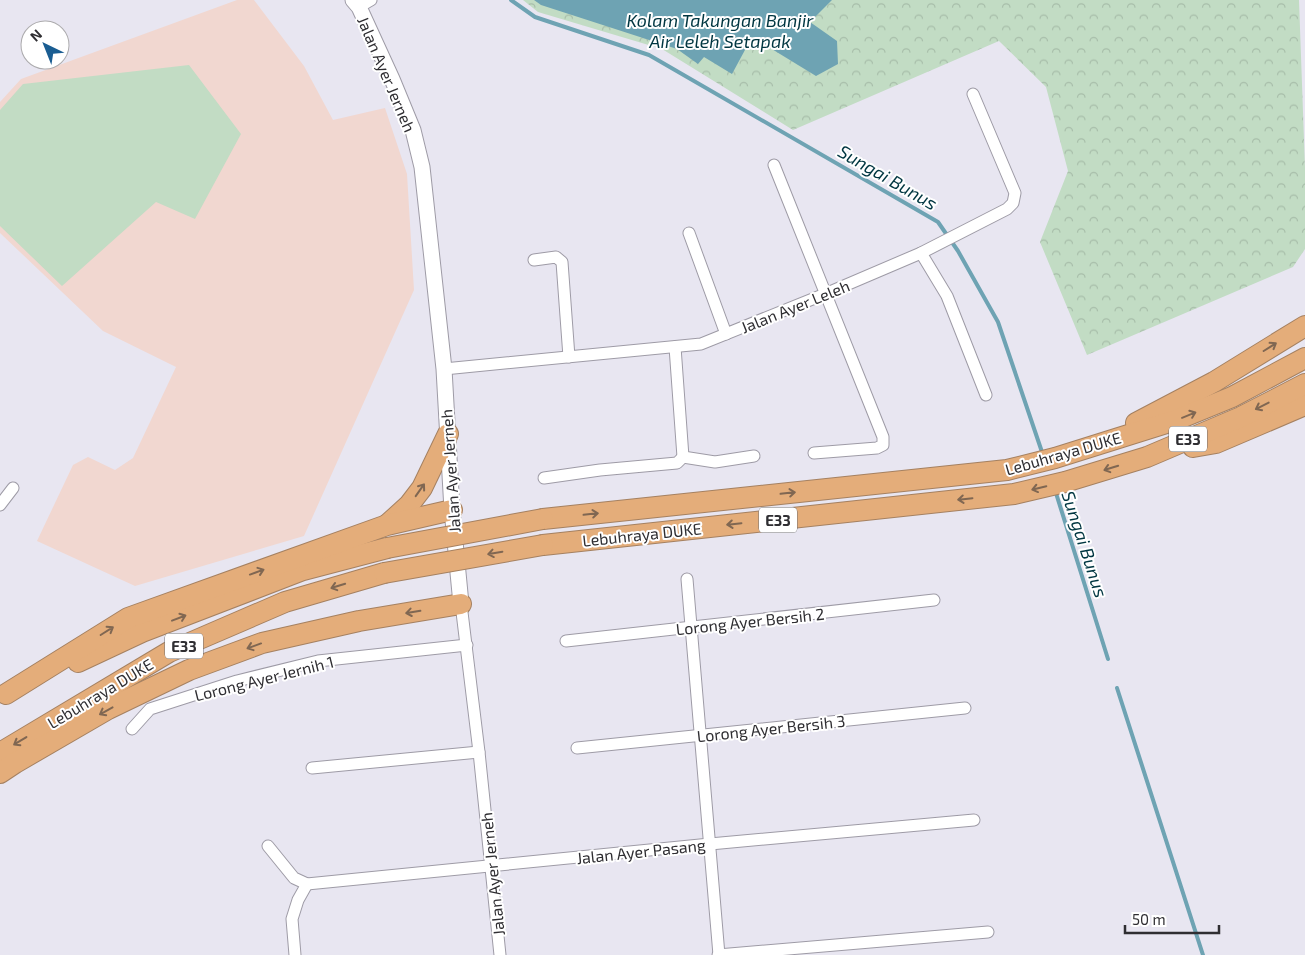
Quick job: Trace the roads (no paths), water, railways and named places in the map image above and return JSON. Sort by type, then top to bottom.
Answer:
[{"type":"highway","points":[[1092,446],[1214,382],[1305,326]]},
{"type":"highway","name":"Lebuhraya DUKE","points":[[3,696],[142,632],[294,574],[387,548],[543,520],[1007,470],[1056,458],[1176,420],[1224,400],[1305,358]]},
{"type":"highway","name":"Lebuhraya DUKE","points":[[0,753],[169,652],[285,602],[384,572],[543,545],[1014,494],[1065,482],[1147,457],[1241,417],[1305,384]]},
{"type":"highway","points":[[1147,457],[1216,443],[1305,405]]},
{"type":"highway","points":[[387,525],[409,505],[422,488],[448,434]]},
{"type":"highway","points":[[3,696],[128,618],[387,525],[452,510]]},
{"type":"highway","points":[[0,773],[108,709],[188,670],[262,643],[359,620],[461,604]]},
{"type":"main road","name":"Jalan Ayer Jerneh","points":[[361,2],[415,140],[422,167],[444,369],[452,510],[461,604]]},
{"type":"street","name":"Jalan Ayer Leleh","points":[[444,369],[702,344],[826,294],[941,244],[1007,209],[1013,203],[1015,193],[973,94]]},
{"type":"street","points":[[774,165],[884,437],[883,445],[877,448],[814,453]]},
{"type":"street","points":[[689,233],[726,334]]},
{"type":"street","points":[[921,253],[947,296],[986,395]]},
{"type":"street","points":[[534,260],[556,256],[562,262],[569,357]]},
{"type":"street","points":[[544,478],[600,470],[677,463],[683,457],[675,347]]},
{"type":"street","points":[[683,457],[716,462],[754,456]]},
{"type":"street","points":[[0,504],[13,488]]},
{"type":"street","points":[[687,579],[719,955],[988,932]]},
{"type":"street","name":"Lorong Ayer Bersih 2","points":[[566,641],[934,600]]},
{"type":"street","name":"Jalan Ayer Jerneh","points":[[461,604],[479,752],[500,955]]},
{"type":"street","name":"Lorong Ayer Jernih 1","points":[[132,730],[150,709],[237,681],[318,661],[467,646]]},
{"type":"street","name":"Lorong Ayer Bersih 3","points":[[577,748],[965,708]]},
{"type":"street","points":[[312,768],[479,752]]},
{"type":"street","name":"Jalan Ayer Pasang","points":[[307,884],[974,820]]},
{"type":"street","points":[[268,846],[294,878],[307,884],[298,900],[292,919],[295,955]]},
{"type":"water","name":"Kolam Takungan Banjir Air Leleh Setapak","points":[[534,0],[832,0],[810,22],[837,41],[838,64],[816,76],[752,37],[732,74],[704,57],[698,64],[677,49],[541,5]]},
{"type":"waterway","name":"Sungai Bunus","points":[[511,0],[535,17],[649,55],[938,222],[958,251],[998,322],[1043,455]]},
{"type":"waterway","name":"Sungai Bunus","points":[[1055,490],[1108,659]]},
{"type":"waterway","name":"Sungai Bunus","points":[[1117,688],[1203,955]]}]
